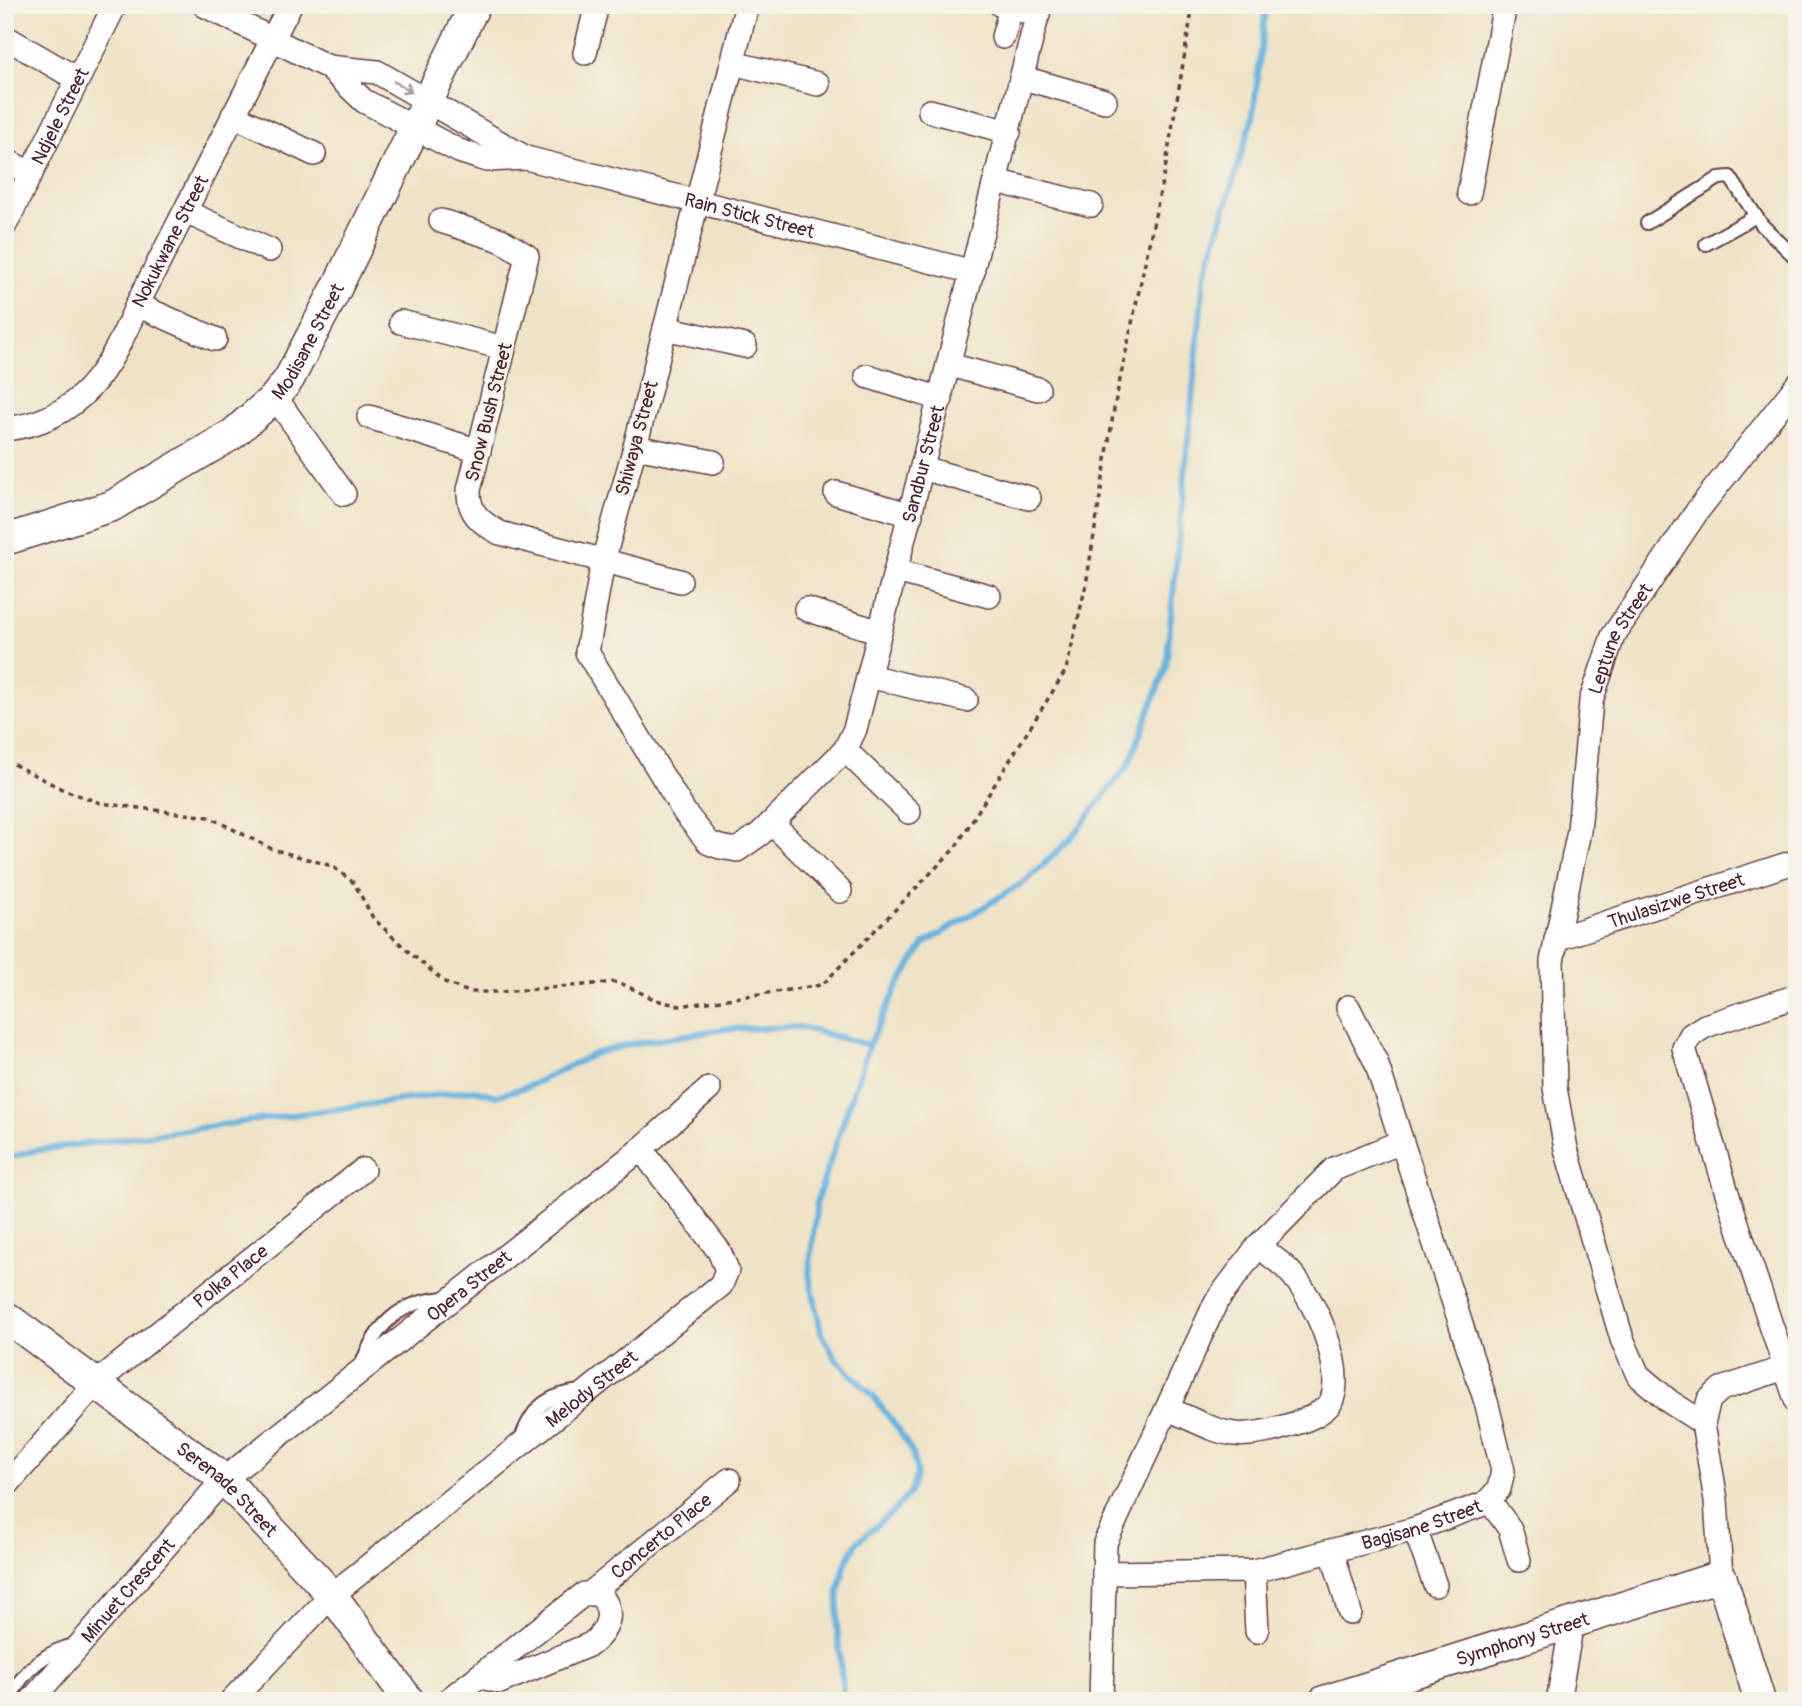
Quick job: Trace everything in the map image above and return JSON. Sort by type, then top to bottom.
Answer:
[{"type":"street","name":"Ndjele Street","points":[[5,225],[115,5]]},
{"type":"street","name":"Rain Stick Street","points":[[204,5],[328,66],[365,101],[422,115]]},
{"type":"street","name":"Nokukwane Street","points":[[5,429],[35,424],[77,401],[97,382],[290,5]]},
{"type":"street","name":"Modisane Street","points":[[5,540],[112,506],[233,434],[275,397],[295,367],[475,5]]},
{"type":"street","points":[[585,53],[597,5]]},
{"type":"street","name":"Shiwaya Street","points":[[709,843],[685,813],[587,652],[603,561],[635,447],[747,5]]},
{"type":"street","points":[[1469,193],[1505,5]]},
{"type":"street","points":[[1003,37],[1006,7],[1039,10]]},
{"type":"street","name":"Sandbur Street","points":[[709,843],[737,850],[772,823],[845,750],[855,729],[1039,10]]},
{"type":"street","points":[[5,37],[77,79]]},
{"type":"street","points":[[733,63],[818,84]]},
{"type":"street","name":"Rain Stick Street","points":[[328,66],[377,72],[422,115],[478,158],[526,158],[973,272]]},
{"type":"street","points":[[1023,78],[1105,101]]},
{"type":"street","points":[[930,111],[1009,132]]},
{"type":"street","points":[[233,115],[314,154]]},
{"type":"street","points":[[5,160],[31,174]]},
{"type":"street","points":[[996,181],[1091,205]]},
{"type":"street","points":[[186,212],[269,250]]},
{"type":"street","name":"Snow Bush Street","points":[[441,221],[501,240],[527,256],[469,499],[476,517],[500,533],[680,581]]},
{"type":"street","points":[[137,305],[215,339]]},
{"type":"street","points":[[401,322],[504,348]]},
{"type":"street","points":[[664,328],[745,346]]},
{"type":"street","points":[[950,365],[1038,389]]},
{"type":"street","points":[[867,376],[941,399]]},
{"type":"street","name":"Leptune Street","points":[[1703,1423],[1670,1402],[1639,1375],[1622,1339],[1566,1149],[1555,1088],[1552,972],[1556,939],[1579,831],[1591,701],[1613,636],[1698,510],[1797,385]]},
{"type":"street","points":[[275,397],[344,494]]},
{"type":"street","points":[[369,417],[479,451]]},
{"type":"street","points":[[635,447],[713,462]]},
{"type":"street","points":[[922,468],[1029,498]]},
{"type":"street","points":[[836,493],[911,514]]},
{"type":"street","points":[[896,571],[989,596]]},
{"type":"street","points":[[806,610],[880,632]]},
{"type":"street","points":[[869,676],[966,700]]},
{"type":"street","points":[[845,750],[909,812]]},
{"type":"street","points":[[772,823],[840,891]]},
{"type":"street","name":"Thulasizwe Street","points":[[1556,939],[1797,861]]},
{"type":"street","points":[[1797,996],[1705,1026],[1691,1035],[1684,1048],[1727,1193],[1791,1366],[1797,1403]]},
{"type":"street","name":"Bagisane Street","points":[[1104,1573],[1254,1571],[1415,1529],[1472,1509],[1489,1500],[1499,1489],[1503,1471],[1496,1438],[1376,1062],[1348,1007]]},
{"type":"street","name":"Opera Street","points":[[224,1479],[641,1149],[709,1089]]},
{"type":"street","points":[[1101,1701],[1105,1543],[1216,1302],[1258,1246],[1334,1169],[1401,1142]]},
{"type":"street","name":"Melody Street","points":[[232,1701],[332,1595],[710,1297],[726,1277],[719,1251],[641,1149]]},
{"type":"street","name":"Polka Place","points":[[97,1382],[363,1170]]},
{"type":"street","points":[[1168,1409],[1220,1432],[1251,1436],[1308,1420],[1330,1404],[1336,1376],[1318,1314],[1287,1269],[1258,1246]]},
{"type":"street","name":"Serenade Street","points":[[5,1316],[224,1479],[332,1595],[409,1701]]},
{"type":"street","points":[[1760,1701],[1721,1576],[1716,1500],[1703,1423],[1704,1407],[1714,1394],[1791,1366]]},
{"type":"street","points":[[5,1487],[97,1382]]},
{"type":"street","name":"Minuet Crescent","points":[[31,1701],[224,1479]]},
{"type":"street","name":"Concerto Place","points":[[447,1701],[574,1601],[592,1592],[729,1480]]},
{"type":"street","points":[[1489,1500],[1510,1529],[1519,1560]]},
{"type":"street","points":[[1415,1529],[1435,1585]]},
{"type":"street","points":[[1332,1550],[1350,1614]]},
{"type":"street","points":[[1254,1571],[1257,1631]]},
{"type":"street","name":"Symphony Street","points":[[1324,1701],[1721,1576]]},
{"type":"street","name":"Concerto Place","points":[[479,1676],[500,1682],[592,1644],[601,1637],[609,1615],[606,1601],[592,1592]]},
{"type":"street","points":[[1558,1701],[1572,1623]]},
{"type":"lane","points":[[1647,223],[1719,178],[1730,177],[1756,216],[1797,259]]},
{"type":"lane","points":[[1706,244],[1756,216]]},
{"type":"lane","points":[[9,1701],[42,1657],[53,1650],[81,1643]]},
{"type":"path","points":[[5,760],[62,789],[100,803],[209,817],[272,849],[332,866],[354,883],[373,918],[410,953],[446,983],[469,992],[501,992],[618,982],[656,1000],[680,1006],[822,985],[955,848],[1066,670],[1086,585],[1115,403],[1166,164],[1193,5]]},
{"type":"waterway","points":[[844,1701],[837,1625],[839,1590],[845,1564],[857,1542],[895,1510],[911,1491],[917,1474],[913,1454],[898,1429],[873,1396],[836,1359],[821,1332],[809,1274],[817,1200],[869,1045],[897,987],[924,944],[1027,880],[1071,838],[1129,764],[1166,667],[1204,278],[1253,116],[1266,5]]},
{"type":"waterway","points":[[5,1159],[33,1151],[474,1090],[496,1096],[529,1086],[596,1053],[631,1044],[724,1029],[799,1027],[869,1045]]}]
